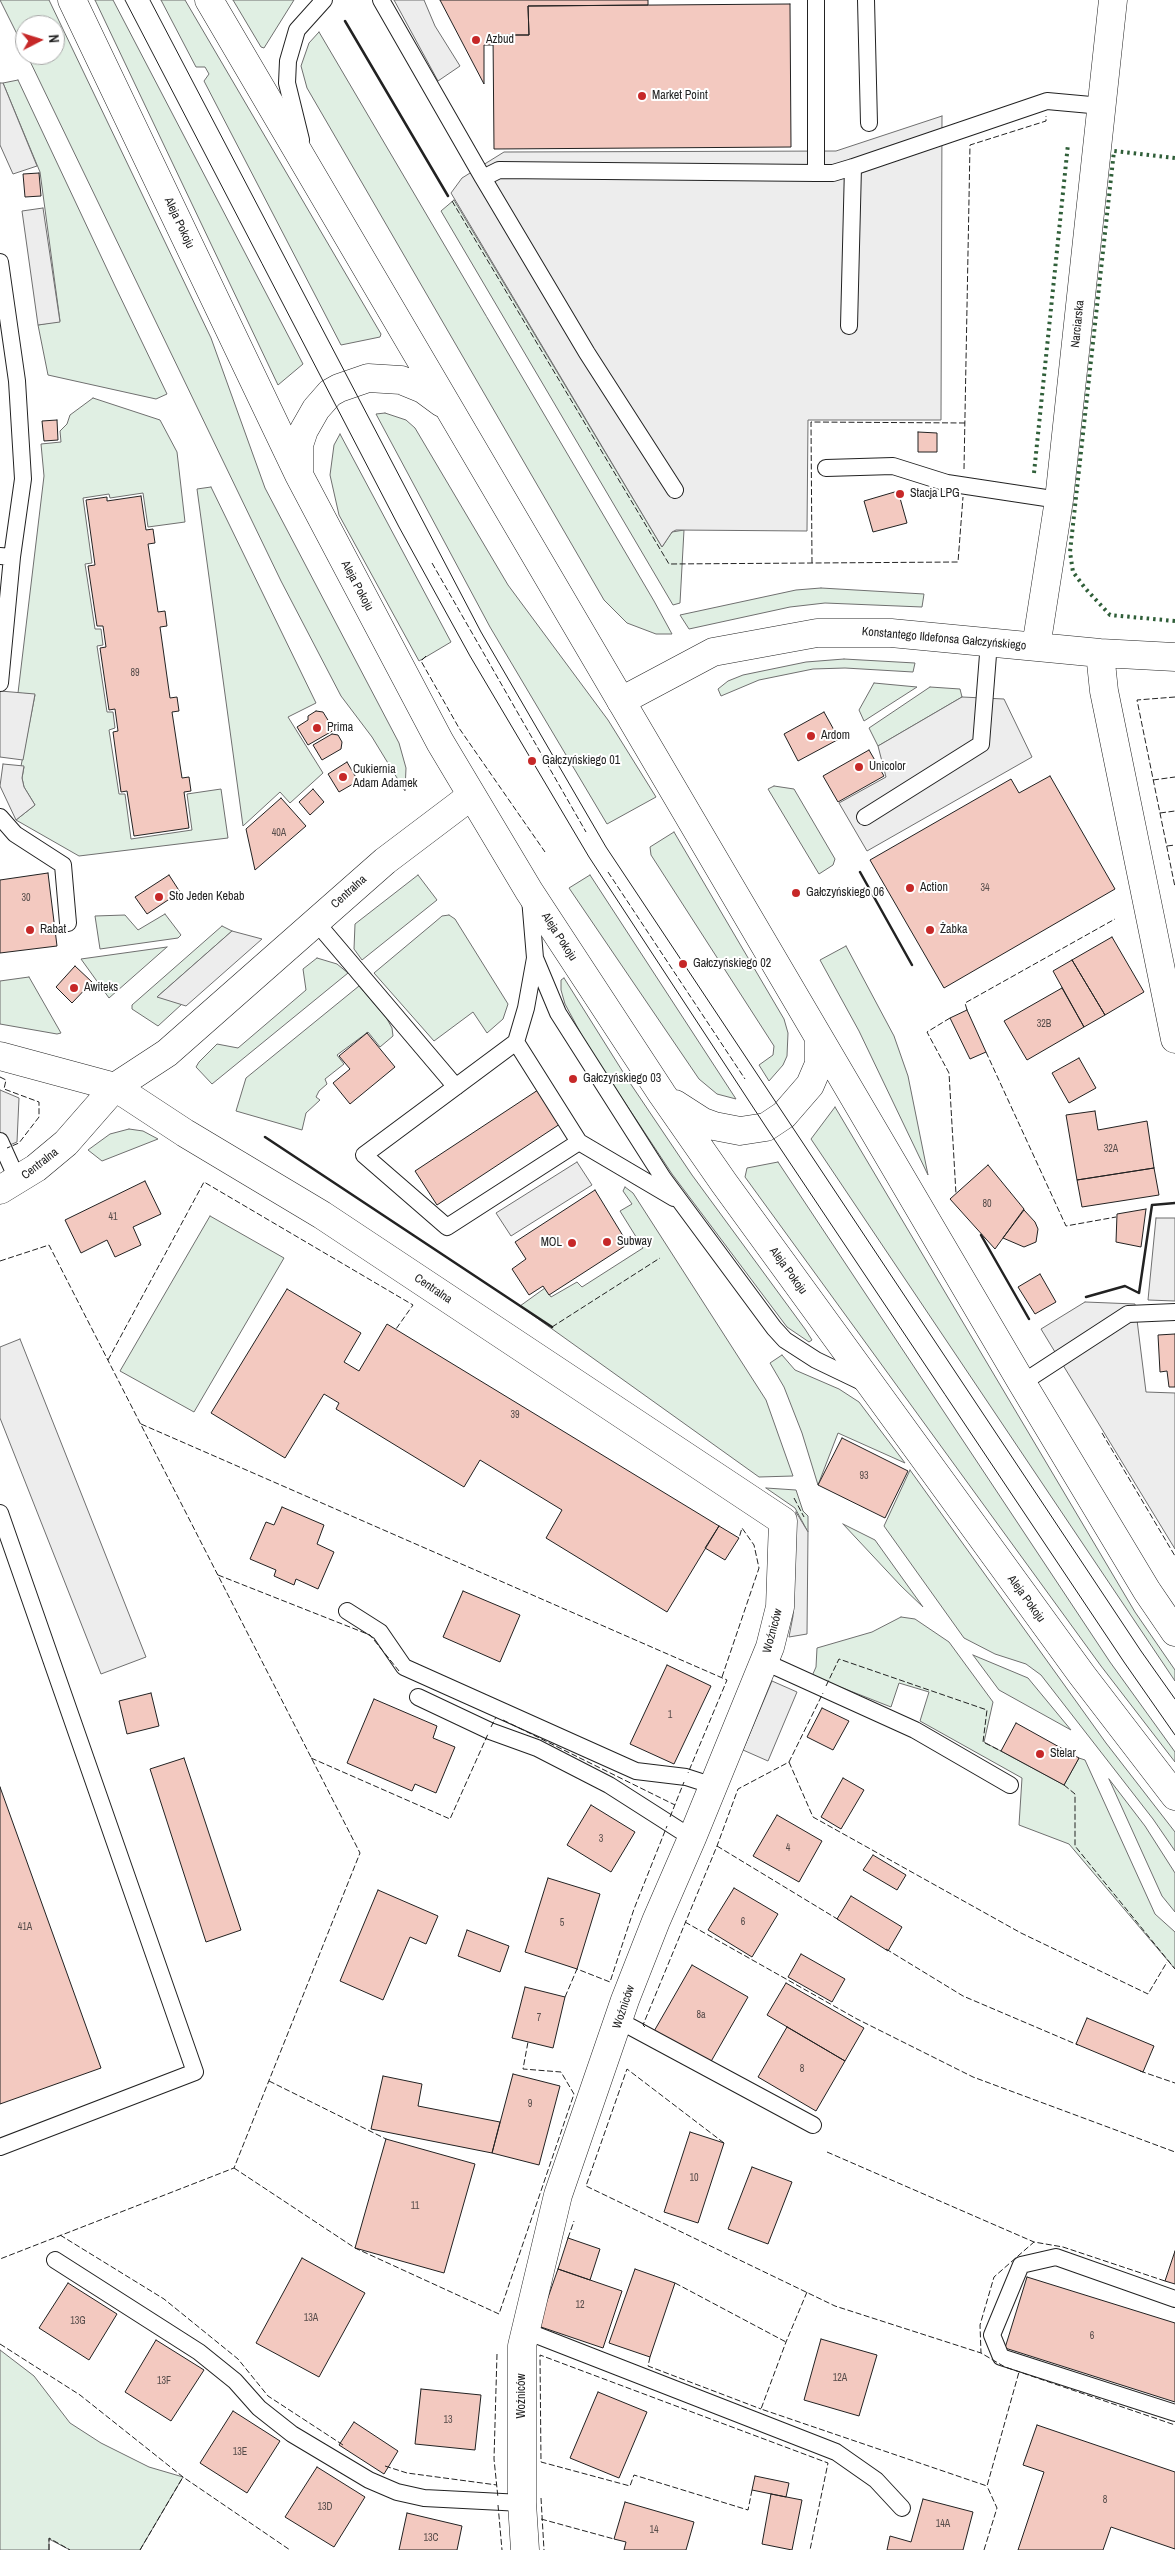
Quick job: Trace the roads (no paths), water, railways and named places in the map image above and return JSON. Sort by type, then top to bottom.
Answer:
[{"type":"main road","name":"Aleja Pokoju","points":[[72,0],[299,475],[440,742],[529,891],[662,1094],[1087,1683],[1175,1796]]},
{"type":"main road","points":[[209,0],[1022,1383],[1124,1552],[1175,1632]]},
{"type":"main road","name":"Narciarska","points":[[1036,647],[1059,500],[1113,0]]},
{"type":"main road","points":[[299,475],[298,452],[304,430],[323,400],[330,393],[349,384],[368,378],[401,380],[423,389],[449,409]]},
{"type":"main road","name":"Konstantego Ildefonsa Gałczyńskiego","points":[[621,701],[713,652],[778,639],[853,631],[1100,653],[1175,657]]},
{"type":"main road","points":[[1100,653],[1104,691],[1175,1039]]},
{"type":"main road","name":"Centralna","points":[[9,1185],[66,1143],[115,1087],[167,1053],[385,861],[471,796]]},
{"type":"main road","points":[[662,1094],[702,1122],[714,1126],[740,1131],[766,1127],[784,1115],[810,1084],[818,1064],[819,1038]]},
{"type":"main road","name":"Centralna","points":[[0,1056],[115,1087],[185,1133],[322,1215],[747,1497]]},
{"type":"main road","name":"Woźniców","points":[[525,2550],[522,2503],[522,2346],[558,2195],[618,2020],[663,1902],[692,1838],[765,1662],[776,1627],[780,1606],[783,1522],[747,1497]]},
{"type":"lane","points":[[307,167],[286,83],[288,61],[297,30],[324,0]]},
{"type":"lane","points":[[381,0],[483,178],[587,353],[675,490]]},
{"type":"lane","points":[[816,0],[816,173]]},
{"type":"lane","points":[[866,0],[869,123]]},
{"type":"lane","points":[[483,178],[499,170],[833,173],[1047,101],[1102,106]]},
{"type":"lane","points":[[849,326],[853,167]]},
{"type":"lane","points":[[0,262],[17,381],[23,478],[6,556],[0,683]]},
{"type":"lane","points":[[826,468],[893,466],[947,483],[1059,500]]},
{"type":"lane","points":[[866,817],[981,744],[989,642]]},
{"type":"lane","points":[[0,817],[15,834],[63,865],[68,923]]},
{"type":"lane","points":[[529,891],[535,958],[526,1008],[516,1042],[364,1155],[447,1227],[579,1142]]},
{"type":"lane","points":[[316,922],[456,1088]]},
{"type":"lane","points":[[535,958],[562,1021],[682,1203],[774,1328],[785,1340],[816,1360],[873,1388]]},
{"type":"lane","points":[[516,1042],[579,1142],[682,1203]]},
{"type":"lane","points":[[0,1141],[9,1185]]},
{"type":"lane","points":[[1022,1383],[1128,1314],[1175,1312]]},
{"type":"lane","points":[[0,1513],[195,2072],[0,2147]]},
{"type":"lane","points":[[347,1611],[380,1632],[404,1667],[636,1771],[686,1777],[714,1786]]},
{"type":"lane","points":[[765,1662],[915,1730],[1010,1785]]},
{"type":"lane","points":[[418,1697],[490,1731],[537,1748],[609,1785],[692,1838]]},
{"type":"lane","points":[[618,2020],[813,2125]]},
{"type":"lane","points":[[1175,2299],[1056,2257],[1021,2264],[992,2336],[1001,2356],[1175,2413]]},
{"type":"lane","points":[[55,2260],[199,2352],[235,2381],[259,2408],[292,2434],[369,2480],[396,2492],[424,2498],[522,2503]]},
{"type":"lane","points":[[526,2331],[836,2452],[876,2480],[902,2508]]},
{"type":"tram line","points":[[125,0],[399,527],[470,656],[589,857],[766,1127],[1124,1662],[1175,1735]]},
{"type":"tram line","points":[[150,0],[481,632],[606,847],[1141,1651],[1175,1699]]},
{"type":"place","name":"Azbud","points":[[476,40]]},
{"type":"place","name":"Market Point","points":[[642,96]]},
{"type":"place","name":"Stacja LPG","points":[[900,494]]},
{"type":"place","name":"Prima","points":[[317,728]]},
{"type":"place","name":"Ardom","points":[[811,736]]},
{"type":"place","name":"Gałczyńskiego 01","points":[[532,761]]},
{"type":"place","name":"Unicolor","points":[[859,767]]},
{"type":"place","name":"Cukiernia Adam Adamek","points":[[343,777]]},
{"type":"place","name":"Action","points":[[910,888]]},
{"type":"place","name":"Gałczyńskiego 06","points":[[796,893]]},
{"type":"place","name":"Sto Jeden Kebab","points":[[159,897]]},
{"type":"place","name":"Rabat","points":[[30,930]]},
{"type":"place","name":"Żabka","points":[[930,930]]},
{"type":"place","name":"Gałczyńskiego 02","points":[[683,964]]},
{"type":"place","name":"Awiteks","points":[[74,988]]},
{"type":"place","name":"Gałczyńskiego 03","points":[[573,1079]]},
{"type":"place","name":"Subway","points":[[607,1242]]},
{"type":"place","name":"MOL","points":[[572,1243]]},
{"type":"place","name":"Stelar","points":[[1040,1754]]}]
